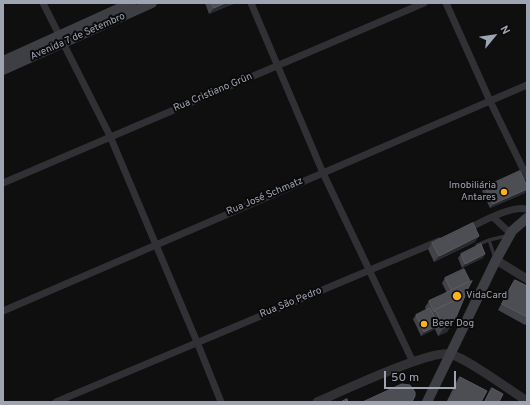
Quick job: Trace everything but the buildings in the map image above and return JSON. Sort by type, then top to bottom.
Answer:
[{"type":"main road","name":"Avenida 7 de Setembro","points":[[3,70],[131,3]]},
{"type":"main road","name":"Avenida 7 de Setembro","points":[[3,61],[152,3]]},
{"type":"main road","points":[[427,402],[496,260],[510,235],[527,218]]},
{"type":"street","points":[[43,3],[60,40],[110,136],[221,402]]},
{"type":"street","points":[[250,3],[323,173],[413,362]]},
{"type":"street","name":"Rua Cristiano Grün","points":[[3,183],[424,3]]},
{"type":"street","points":[[446,3],[490,101],[527,177]]},
{"type":"street","name":"Rua José Schmatz","points":[[3,311],[527,85]]},
{"type":"street","points":[[457,233],[506,211],[522,208],[527,209]]},
{"type":"street","points":[[493,217],[510,235]]},
{"type":"street","name":"Rua São Pedro","points":[[56,402],[450,236]]},
{"type":"street","points":[[496,260],[527,279]]},
{"type":"street","points":[[317,402],[413,362],[433,355],[449,354],[462,360],[527,401]]},
{"type":"lane","points":[[477,245],[489,240],[510,235]]},
{"type":"lane","points":[[489,240],[496,260]]},
{"type":"place","name":"Imobiliária Antares","points":[[504,192]]},
{"type":"place","name":"VidaCard","points":[[457,296]]},
{"type":"place","name":"Beer Dog","points":[[424,324]]}]
